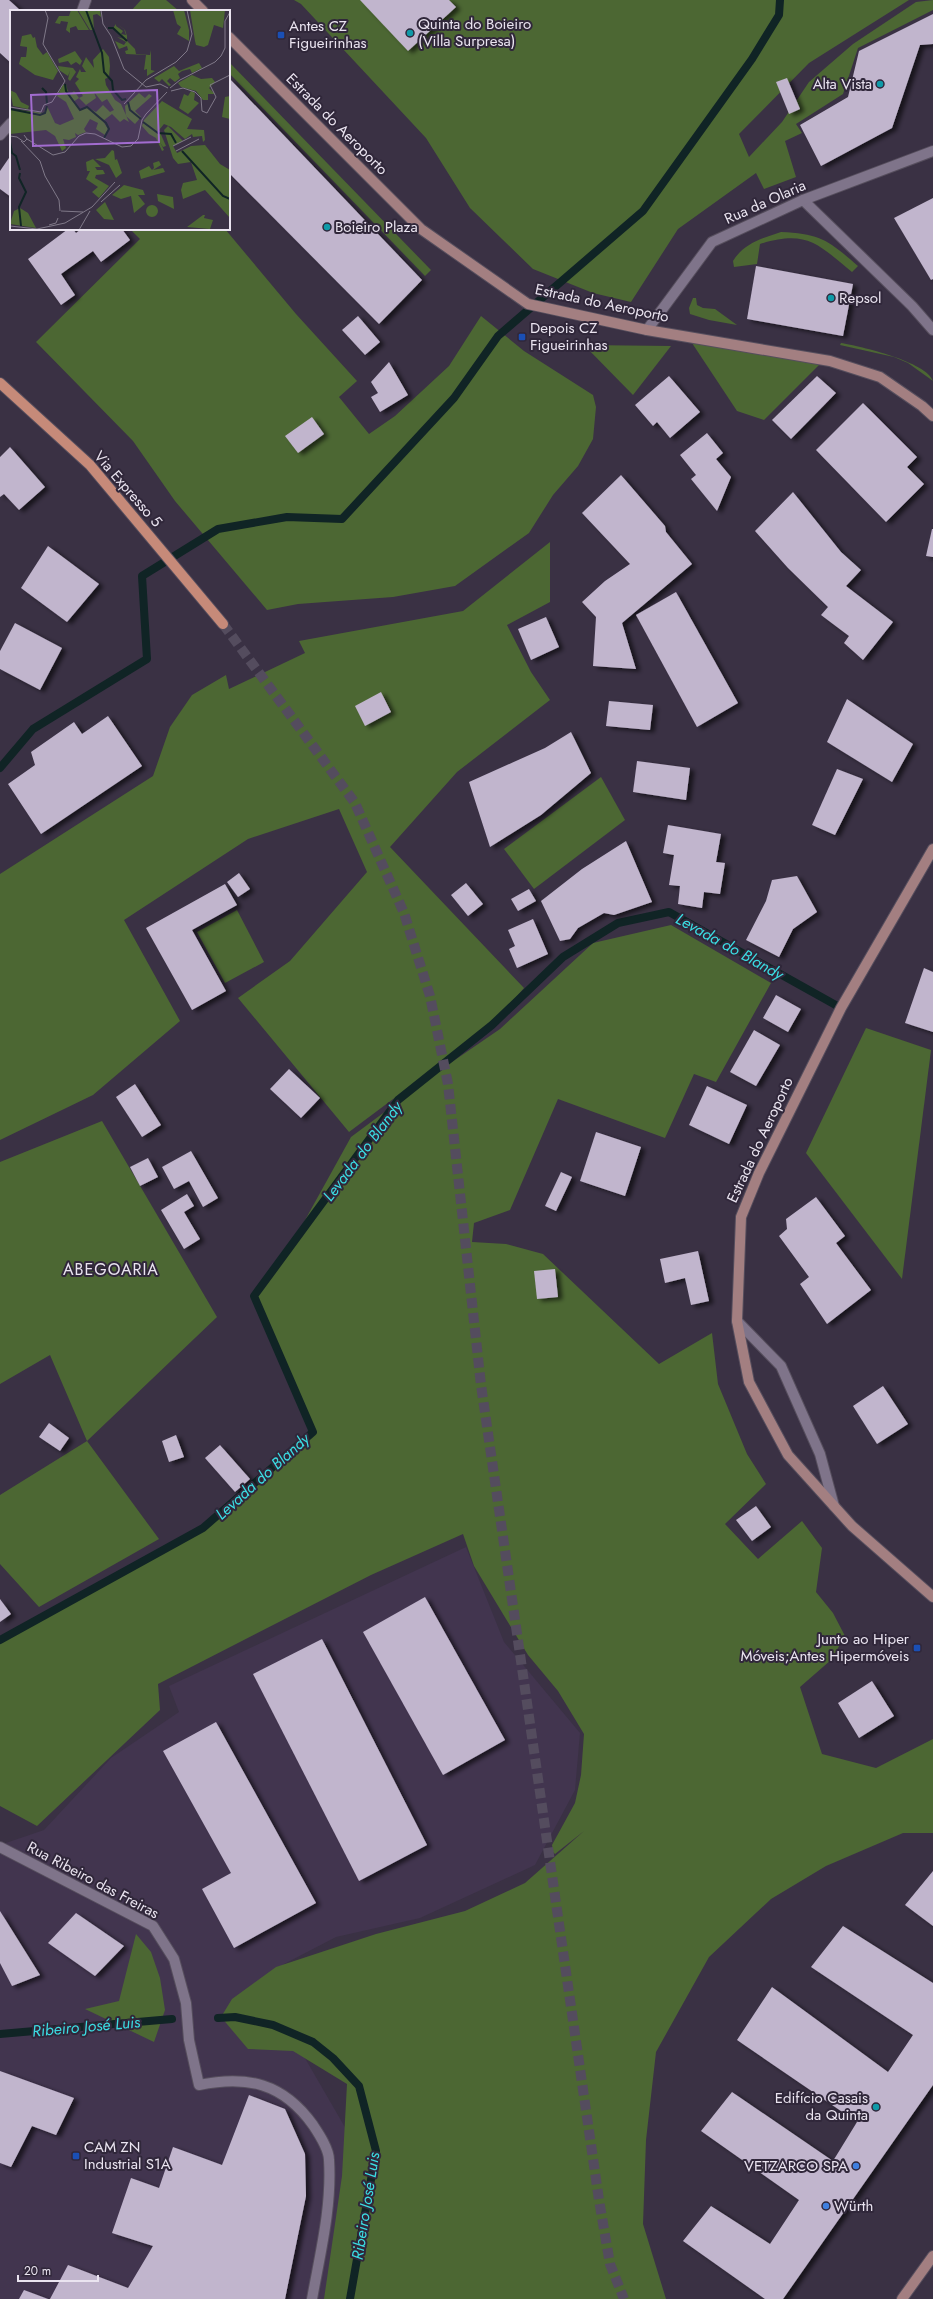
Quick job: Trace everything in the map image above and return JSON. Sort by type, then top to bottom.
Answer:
[{"type":"main road","points":[[192,0],[202,10]]},
{"type":"main road","name":"Estrada do Aeroporto","points":[[230,38],[427,234],[528,304],[646,330],[830,361],[880,377],[922,406],[933,416]]},
{"type":"main road","name":"Via Expresso 5","points":[[0,383],[90,465],[222,624]]},
{"type":"main road","name":"Estrada do Aeroporto","points":[[933,849],[841,1008],[759,1173],[741,1217],[738,1321],[749,1382],[788,1455],[852,1526],[933,1598]]},
{"type":"main road","points":[[902,2299],[933,2256]]},
{"type":"street","points":[[82,10],[86,0]]},
{"type":"street","points":[[0,135],[10,124]]},
{"type":"street","name":"Rua da Olaria","points":[[646,330],[712,242],[803,200],[933,151]]},
{"type":"street","points":[[803,200],[912,306],[933,330]]},
{"type":"street","points":[[738,1321],[781,1366],[820,1454],[834,1506]]},
{"type":"street","name":"Rua Ribeiro das Freiras","points":[[0,1847],[154,1926],[174,1959],[186,2003],[189,2040],[199,2085],[224,2080],[249,2081],[271,2087],[290,2098],[304,2112],[318,2131],[329,2158],[328,2203],[312,2299]]},
{"type":"shaded area","points":[[466,1547],[504,1642],[580,1733],[575,1790],[535,1865],[420,1918],[336,1937],[284,1964],[265,1989],[361,2155],[336,2299],[0,2299],[0,1845],[44,1830],[111,1758],[179,1712],[169,1686]]},
{"type":"green space","points":[[141,0],[166,0],[178,10],[132,10]]},
{"type":"green space","points":[[294,0],[909,0],[809,63],[739,134],[749,157],[782,122],[809,82],[853,44],[916,2],[933,0],[933,10],[858,48],[843,94],[796,124],[802,133],[785,141],[796,177],[764,189],[756,173],[678,229],[631,302],[593,293],[533,269],[470,208],[426,138],[301,4]]},
{"type":"green space","points":[[230,63],[431,270],[425,276],[230,74]]},
{"type":"green space","points":[[131,230],[226,230],[296,314],[357,381],[339,397],[369,434],[395,416],[449,366],[481,316],[524,351],[593,395],[596,407],[593,439],[578,466],[553,495],[529,533],[455,586],[393,597],[298,604],[267,610],[175,501],[133,441],[36,342],[140,239]]},
{"type":"green space","points":[[781,232],[806,234],[823,240],[831,244],[858,266],[852,272],[820,247],[800,239],[789,238],[760,244],[757,264],[734,267],[733,261],[748,245]]},
{"type":"green space","points":[[693,298],[696,298],[697,305],[703,308],[715,309],[737,325],[709,320],[690,314],[689,308]]},
{"type":"green space","points":[[692,343],[739,347],[824,360],[764,420],[737,411]]},
{"type":"green space","points":[[841,343],[877,351],[906,361],[919,367],[928,374],[933,381],[908,363],[894,357],[840,345]]},
{"type":"green space","points":[[584,345],[671,346],[633,395]]},
{"type":"green space","points":[[550,542],[550,602],[507,625],[531,672],[550,700],[457,772],[390,847],[524,988],[492,1025],[349,1132],[238,998],[290,961],[367,872],[339,809],[248,839],[124,920],[180,1021],[93,1095],[0,1140],[0,874],[153,776],[170,727],[192,695],[226,675],[229,689],[305,653],[299,641],[463,611]]},
{"type":"green space","points":[[601,777],[625,820],[534,889],[504,849]]},
{"type":"green space","points":[[237,910],[264,962],[225,983],[197,932]]},
{"type":"green space","points":[[671,925],[771,983],[716,1082],[694,1074],[665,1138],[558,1099],[510,1210],[474,1223],[472,1242],[506,1244],[543,1254],[659,1364],[712,1333],[718,1384],[747,1454],[766,1484],[725,1524],[758,1559],[802,1521],[822,1548],[816,1592],[833,1613],[845,1636],[831,1660],[800,1687],[822,1754],[876,1768],[933,1739],[933,1833],[903,1833],[826,1866],[771,1899],[709,1957],[656,2052],[646,2140],[643,2224],[666,2299],[324,2299],[342,2176],[347,2084],[293,2051],[248,2049],[221,2017],[232,1999],[276,1967],[376,1934],[465,1911],[525,1883],[584,1831],[555,1854],[553,1852],[552,1845],[575,1803],[581,1775],[584,1734],[558,1691],[528,1655],[506,1619],[474,1566],[463,1534],[371,1575],[158,1684],[160,1710],[37,1826],[0,1806],[0,1640],[203,1528],[313,1432],[254,1296],[299,1231],[351,1137],[449,1064],[500,1029],[593,943]]},
{"type":"green space","points":[[866,1028],[931,1050],[902,1279],[806,1153]]},
{"type":"green space","points":[[102,1121],[217,1317],[87,1441],[50,1355],[0,1384],[0,1162]]},
{"type":"green space","points":[[87,1441],[159,1539],[39,1607],[0,1564],[0,1495]]},
{"type":"green space","points":[[136,1934],[151,1952],[160,1978],[165,2010],[154,2042],[85,2009],[119,2001]]},
{"type":"building","points":[[0,0],[9,0],[20,10],[10,10],[10,62],[0,53]]},
{"type":"building","name":"Quinta do Boieiro (Villa Surpresa)","points":[[360,0],[449,0],[456,7],[408,51]]},
{"type":"building","name":"Alta Vista","points":[[933,14],[933,44],[920,45],[892,128],[821,166],[800,125],[848,97],[859,51]]},
{"type":"building","points":[[787,78],[800,109],[789,114],[776,82]]},
{"type":"building","name":"Boieiro Plaza","points":[[230,79],[422,280],[379,324],[230,174]]},
{"type":"building","points":[[10,156],[10,196],[0,189],[0,171]]},
{"type":"building","points":[[933,198],[933,279],[931,280],[894,218]]},
{"type":"building","points":[[67,230],[74,230],[76,233],[80,230],[123,230],[130,240],[101,262],[93,251],[61,274],[75,295],[61,305],[28,259]]},
{"type":"building","points":[[756,266],[853,284],[843,336],[747,319]]},
{"type":"building","points":[[358,316],[380,342],[365,355],[342,330]]},
{"type":"building","points":[[389,362],[408,395],[380,412],[371,397],[378,393],[371,382]]},
{"type":"building","points":[[669,376],[700,412],[670,438],[657,422],[653,426],[635,405]]},
{"type":"building","points":[[817,376],[836,393],[791,439],[772,420]]},
{"type":"building","points":[[863,403],[917,457],[907,467],[924,484],[886,522],[816,450]]},
{"type":"building","points":[[312,417],[324,434],[298,453],[285,436]]},
{"type":"building","points":[[707,433],[723,453],[716,459],[731,477],[717,511],[691,479],[696,475],[680,455]]},
{"type":"building","points":[[10,447],[45,487],[19,510],[4,494],[0,497],[0,457]]},
{"type":"building","points":[[621,475],[665,526],[666,532],[692,564],[622,623],[636,669],[593,666],[596,617],[582,602],[605,581],[630,564],[582,513]]},
{"type":"building","points":[[793,492],[841,552],[861,570],[846,586],[893,622],[863,660],[844,643],[849,636],[821,615],[828,607],[788,568],[755,531]]},
{"type":"building","points":[[933,529],[933,557],[926,556]]},
{"type":"building","points":[[48,546],[99,584],[67,622],[21,588]]},
{"type":"building","points":[[676,592],[738,703],[697,727],[636,615]]},
{"type":"building","points":[[546,617],[559,647],[531,660],[518,629]]},
{"type":"building","points":[[15,623],[62,648],[40,690],[0,669],[0,651]]},
{"type":"building","points":[[381,692],[391,712],[365,726],[355,706]]},
{"type":"building","points":[[847,699],[913,744],[892,782],[827,742]]},
{"type":"building","points":[[609,701],[653,705],[650,730],[606,726]]},
{"type":"building","points":[[108,716],[142,766],[41,834],[8,784],[35,765],[31,752],[74,722],[82,734]]},
{"type":"building","points":[[571,732],[591,773],[541,815],[490,847],[469,782],[545,748]]},
{"type":"building","points":[[637,761],[690,768],[686,800],[633,792]]},
{"type":"building","points":[[837,769],[863,779],[835,835],[812,825]]},
{"type":"building","points":[[668,825],[721,834],[716,862],[725,863],[720,894],[704,892],[702,908],[678,904],[680,886],[669,885],[674,855],[663,853]]},
{"type":"building","points":[[626,841],[652,902],[614,915],[604,913],[578,928],[570,939],[560,941],[541,901],[582,869]]},
{"type":"building","points":[[239,873],[250,889],[238,897],[227,882]]},
{"type":"building","points":[[797,876],[817,912],[793,929],[779,957],[746,940],[766,901],[772,880]]},
{"type":"building","points":[[466,883],[483,904],[468,916],[451,895]]},
{"type":"building","points":[[225,884],[237,905],[192,930],[226,991],[192,1010],[146,928]]},
{"type":"building","points":[[529,889],[536,901],[518,911],[511,899]]},
{"type":"building","points":[[533,919],[548,954],[517,968],[509,949],[515,946],[508,930]]},
{"type":"building","points":[[924,968],[933,972],[933,1032],[905,1023]]},
{"type":"building","points":[[776,995],[801,1009],[788,1032],[763,1018]]},
{"type":"building","points":[[754,1030],[780,1045],[756,1086],[730,1072]]},
{"type":"building","points":[[289,1069],[320,1098],[301,1118],[270,1089]]},
{"type":"building","points":[[135,1084],[161,1125],[142,1137],[116,1097]]},
{"type":"building","points":[[707,1086],[747,1105],[729,1144],[689,1125]]},
{"type":"building","points":[[596,1132],[641,1147],[625,1196],[580,1181]]},
{"type":"building","points":[[191,1151],[218,1198],[203,1207],[189,1181],[174,1189],[162,1167]]},
{"type":"building","points":[[148,1158],[158,1177],[140,1186],[130,1167]]},
{"type":"building","points":[[561,1172],[572,1177],[556,1211],[545,1206]]},
{"type":"building","points":[[187,1194],[194,1206],[184,1212],[200,1239],[184,1249],[161,1210]]},
{"type":"building","points":[[816,1197],[845,1236],[836,1243],[871,1290],[827,1324],[800,1284],[809,1277],[779,1236],[787,1229],[786,1219]]},
{"type":"building","points":[[698,1251],[709,1301],[691,1305],[685,1278],[665,1283],[660,1259]]},
{"type":"building","points":[[555,1269],[558,1297],[537,1299],[534,1271]]},
{"type":"building","points":[[883,1386],[908,1424],[877,1444],[853,1406]]},
{"type":"building","points":[[49,1423],[69,1438],[60,1451],[39,1437]]},
{"type":"building","points":[[176,1435],[184,1457],[169,1462],[162,1441]]},
{"type":"building","points":[[220,1445],[250,1479],[235,1492],[205,1458]]},
{"type":"building","points":[[756,1506],[771,1527],[752,1541],[736,1520]]},
{"type":"building","points":[[425,1597],[505,1740],[443,1775],[363,1632]]},
{"type":"building","points":[[0,1599],[11,1614],[0,1622]]},
{"type":"building","points":[[322,1639],[427,1845],[359,1881],[253,1674]]},
{"type":"building","points":[[872,1681],[894,1716],[859,1738],[838,1703]]},
{"type":"building","points":[[216,1722],[316,1903],[234,1948],[202,1889],[231,1873],[163,1751]]},
{"type":"building","points":[[933,1871],[933,1926],[905,1905]]},
{"type":"building","points":[[0,1911],[40,1975],[12,1986],[0,1963]]},
{"type":"building","points":[[76,1913],[124,1946],[95,1976],[48,1943]]},
{"type":"building","name":"Edifício Casais da Quinta","points":[[843,1926],[933,1983],[933,2085],[783,2299],[765,2299],[683,2241],[711,2206],[770,2244],[799,2200],[701,2131],[732,2092],[833,2161],[857,2122],[737,2040],[772,1987],[888,2072],[913,2035],[811,1967]]},
{"type":"building","points":[[0,2071],[74,2098],[56,2135],[32,2126],[11,2167],[0,2163]]},
{"type":"building","points":[[249,2095],[285,2109],[305,2154],[306,2196],[285,2299],[50,2299],[68,2265],[128,2288],[153,2246],[112,2233],[131,2178],[159,2188],[173,2147],[222,2165]]},
{"type":"building","points":[[24,2290],[48,2299],[19,2299]]},
{"type":"waterway","points":[[0,768],[33,729],[147,659],[142,576],[218,529],[287,517],[342,519],[454,398],[498,336],[643,211],[752,59],[779,15],[780,0]]},
{"type":"waterway","name":"Levada do Blandy","points":[[0,1640],[203,1528],[313,1432],[254,1296],[398,1100],[492,1025],[563,957],[618,923],[669,912],[841,1008],[844,1003]]},
{"type":"waterway","name":"Ribeiro José Luis","points":[[218,2018],[235,2017],[273,2025],[313,2042],[333,2058],[359,2086],[376,2151],[350,2299]]},
{"type":"waterway","name":"Ribeiro José Luis","points":[[0,2034],[172,2019]]},
{"type":"tunnel","points":[[223,624],[355,803],[404,913],[430,996],[448,1084],[481,1385],[599,2200],[610,2264],[624,2299]]},
{"type":"place","name":"Quinta do Boieiro (Villa Surpresa)","points":[[410,33]]},
{"type":"place","name":"Antes CZ Figueirinhas","points":[[281,35]]},
{"type":"place","name":"Alta Vista","points":[[880,84]]},
{"type":"place","name":"Boieiro Plaza","points":[[327,227]]},
{"type":"place","name":"Repsol","points":[[831,298]]},
{"type":"place","name":"Depois CZ Figueirinhas","points":[[522,337]]},
{"type":"place","name":"Junto ao Hiper Móveis;Antes Hipermóveis","points":[[917,1648]]},
{"type":"place","name":"Edifício Casais da Quinta","points":[[876,2107]]},
{"type":"place","name":"CAM ZN Industrial S1A","points":[[76,2156]]},
{"type":"place","name":"VETZARCO SPA","points":[[856,2166]]},
{"type":"place","name":"Würth","points":[[826,2206]]},
{"type":"district","name":"ABEGOARIA","points":[[111,1269]]}]
